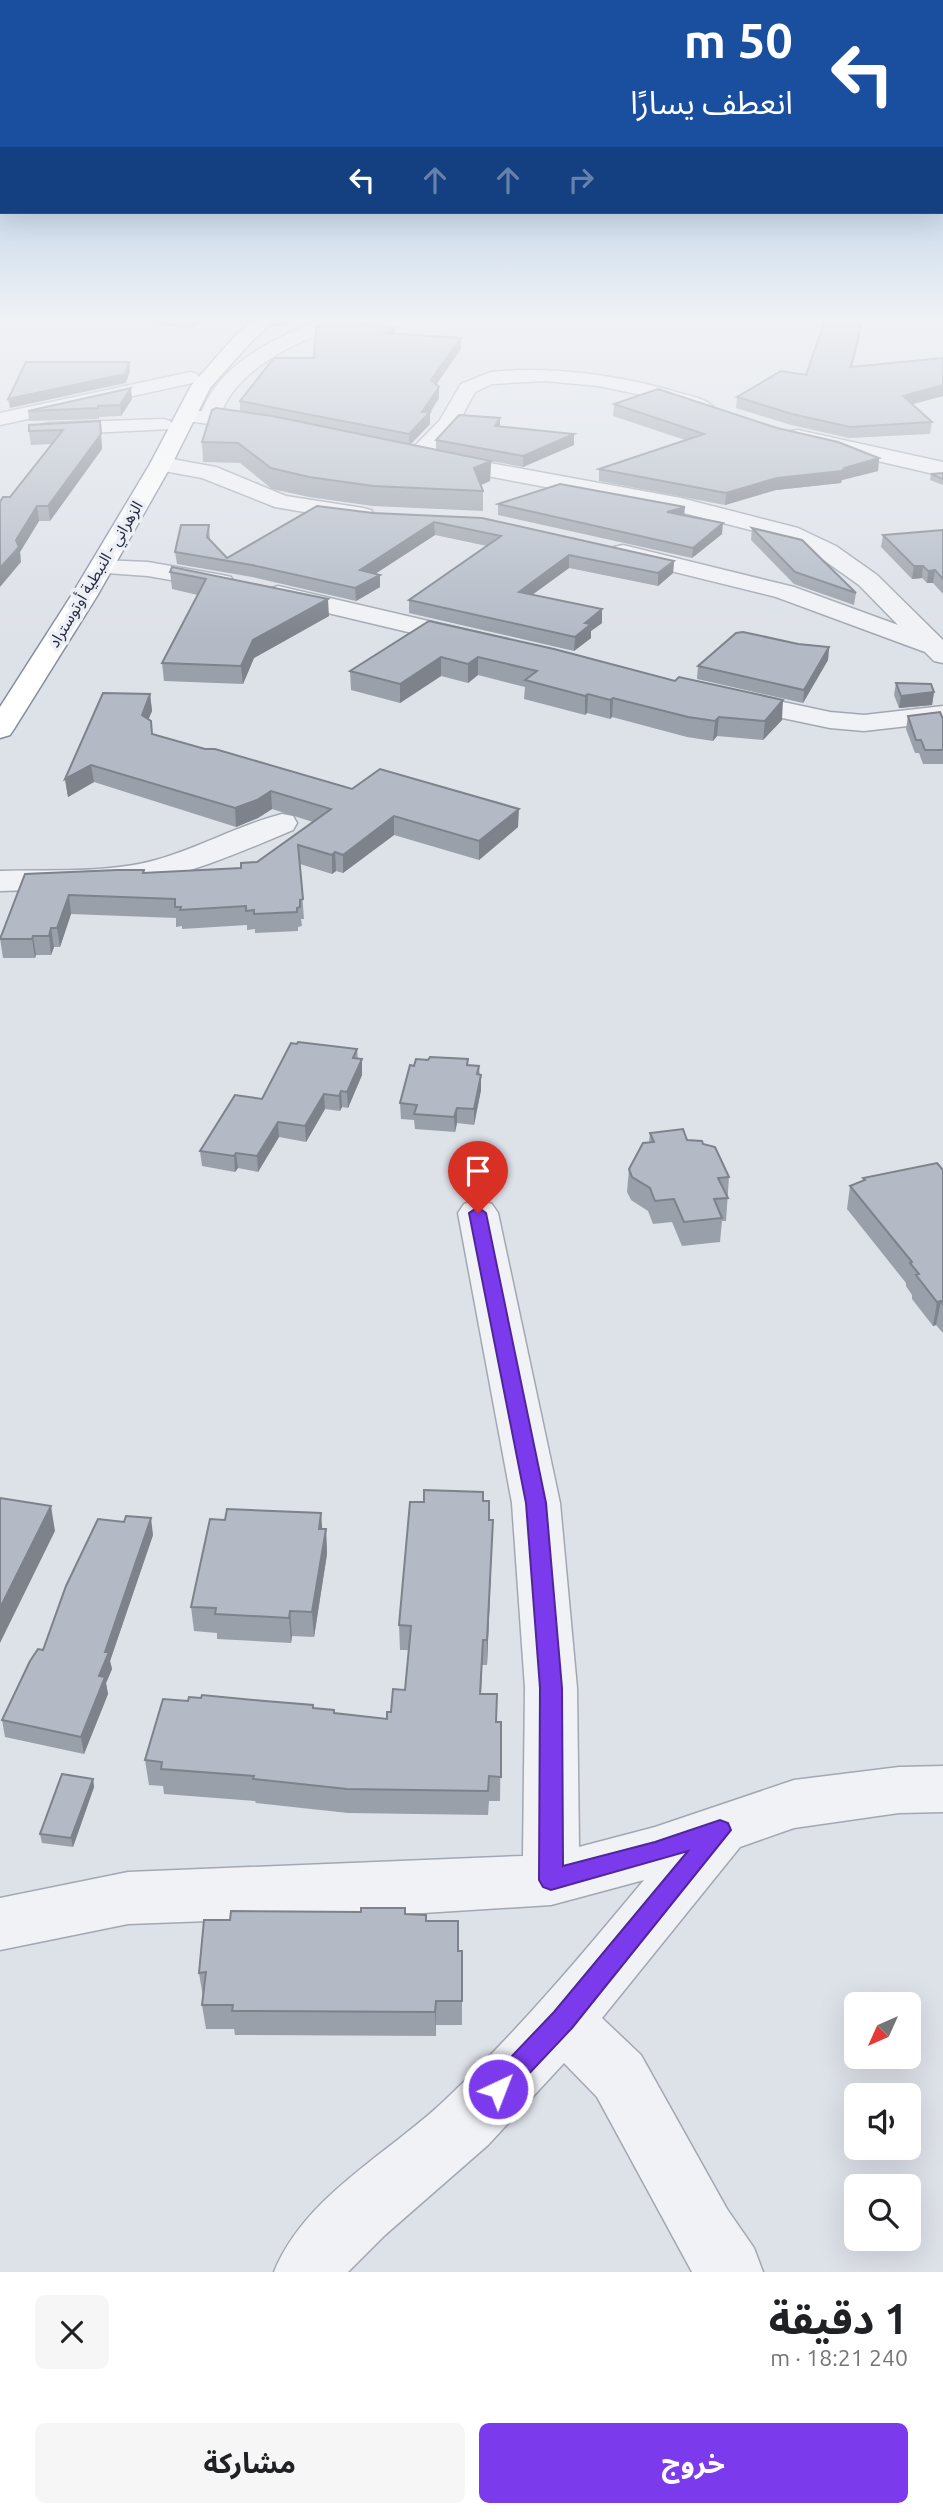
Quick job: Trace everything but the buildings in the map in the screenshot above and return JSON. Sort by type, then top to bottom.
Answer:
[{"type":"highway","name":"الزهراني - النبطية أوتوستراد","points":[[29,642],[72,579],[162,426]]},
{"type":"highway","name":"الزهراني - النبطية أوتوستراد","points":[[0,729],[101,567],[160,464],[191,426]]},
{"type":"street","points":[[0,430],[130,426]]},
{"type":"street","points":[[258,426],[282,430]]},
{"type":"street","points":[[415,457],[444,426]]},
{"type":"street","points":[[772,430],[943,468]]},
{"type":"street","points":[[388,451],[681,505],[790,533],[827,551],[868,580],[940,652]]},
{"type":"street","points":[[160,464],[208,472],[283,502],[384,516]]},
{"type":"street","points":[[605,548],[785,592],[842,611],[940,652]]},
{"type":"street","points":[[101,567],[179,573],[494,644]]},
{"type":"street","points":[[708,693],[816,717],[864,723],[943,714]]},
{"type":"street","points":[[0,881],[122,876],[144,872],[215,851],[282,823]]},
{"type":"street","points":[[478,1213],[536,1503],[551,1688],[551,1880]]},
{"type":"street","points":[[0,1924],[128,1898],[423,1888],[551,1880],[655,1852],[794,1804],[899,1790],[943,1789]]},
{"type":"street","points":[[307,2272],[362,2211],[466,2123],[563,2020],[720,1830]]},
{"type":"street","points":[[563,2020],[620,2076],[704,2232],[730,2272]]},
{"type":"route","points":[[478,1213],[536,1503],[551,1688],[551,1880],[655,1852],[720,1830],[563,2020],[498,2089]]}]
